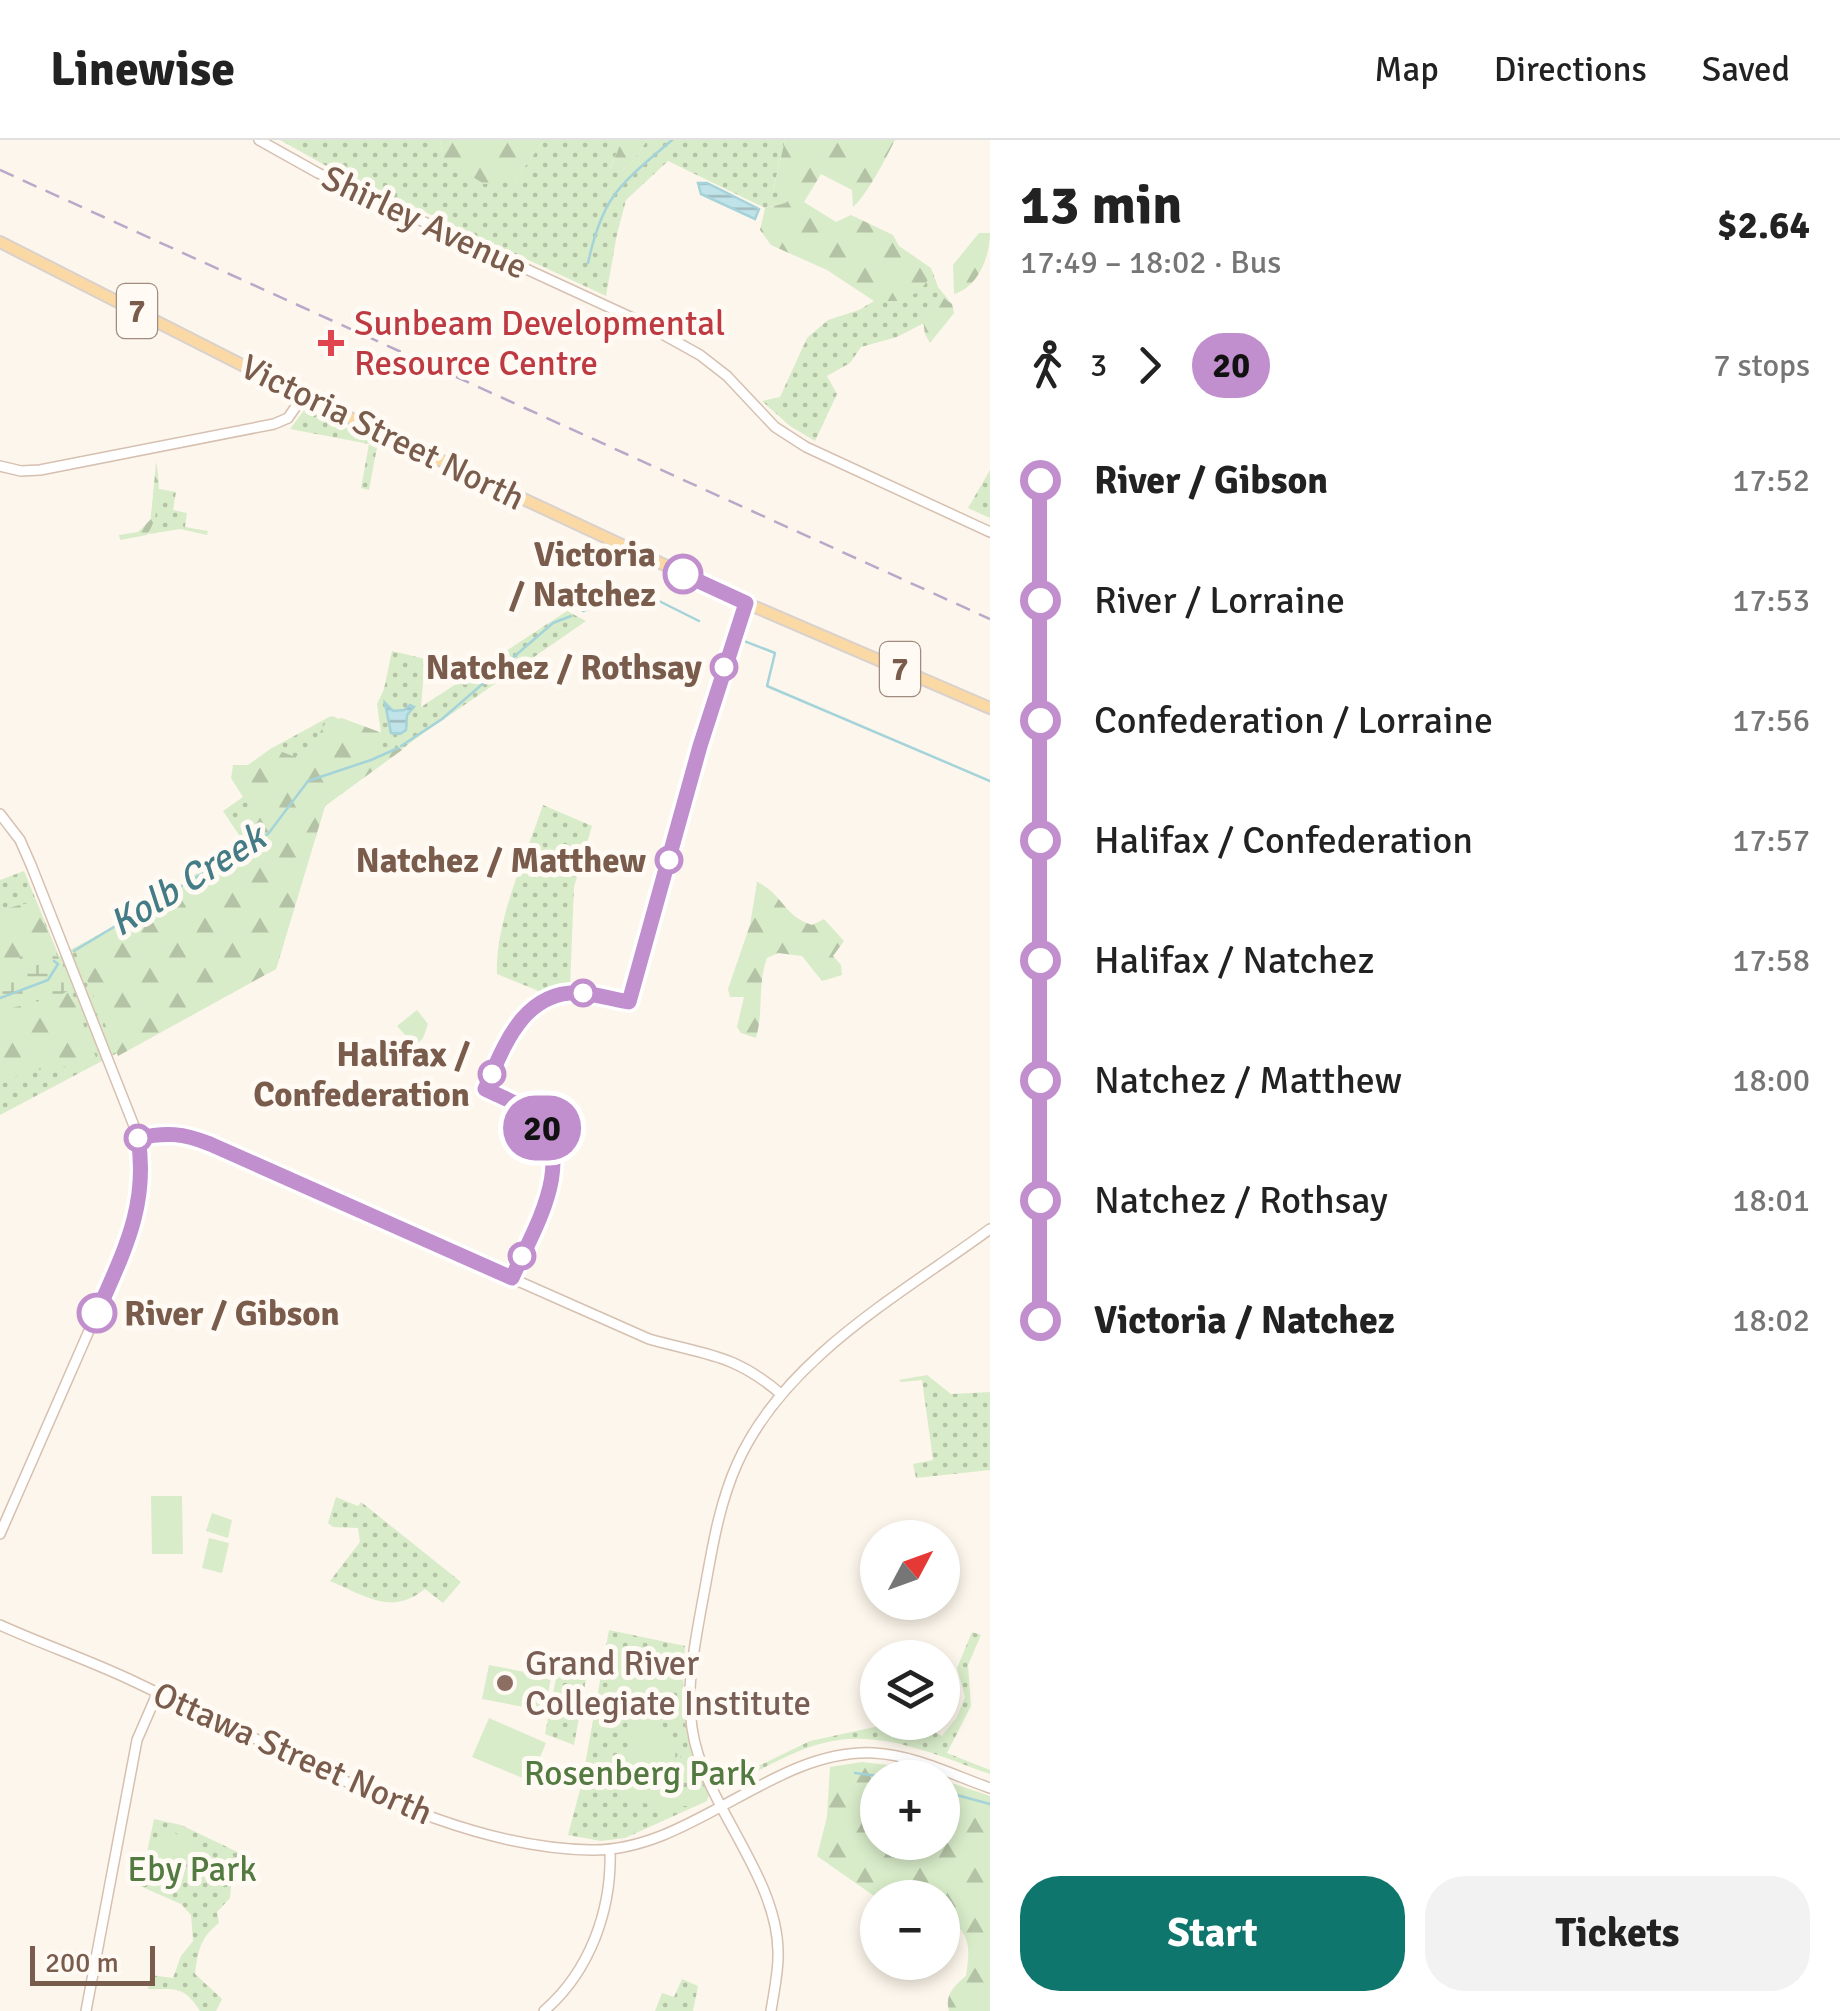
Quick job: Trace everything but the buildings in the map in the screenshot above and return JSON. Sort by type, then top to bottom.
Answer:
[{"type":"main road","name":"Shirley Avenue","points":[[258,140],[318,173],[639,321],[700,355],[775,427],[806,447],[990,532]]},
{"type":"main road","name":"Victoria Street North","points":[[0,242],[303,396],[746,603],[990,708]]},
{"type":"main road","points":[[0,466],[40,470],[274,424],[288,418],[303,396]]},
{"type":"main road","points":[[0,814],[20,840],[31,865],[138,1138],[141,1192],[130,1237],[0,1534]]},
{"type":"main road","points":[[138,1138],[174,1132],[195,1138],[649,1339],[724,1356],[759,1376],[780,1394]]},
{"type":"main road","points":[[771,2011],[778,1951],[774,1922],[699,1758],[689,1712],[690,1675],[716,1525],[750,1439],[780,1394],[831,1345],[990,1229]]},
{"type":"main road","name":"Ottawa Street North","points":[[0,1625],[372,1794],[504,1837],[569,1848],[610,1850],[646,1842],[806,1766],[852,1753],[910,1759],[990,1788]]},
{"type":"main road","points":[[86,2011],[137,1740],[157,1694]]},
{"type":"main road","points":[[544,2011],[572,1983],[596,1934],[608,1898],[610,1850]]},
{"type":"green space","points":[[280,140],[440,140],[443,158],[514,182],[544,140],[622,140],[610,168],[621,172],[647,140],[785,140],[773,190],[796,186],[786,203],[765,208],[668,161],[626,200],[606,296],[330,168]]},
{"type":"green space","points":[[440,140],[544,140],[514,182],[484,184],[443,158]]},
{"type":"green space","points":[[622,140],[647,140],[621,172],[610,169]]},
{"type":"green space","points":[[785,140],[895,140],[853,207],[852,190],[821,174],[804,202],[836,222],[851,215],[893,235],[899,246],[931,268],[931,276],[919,292],[897,301],[874,301],[827,270],[771,245],[760,230],[765,208],[786,203],[795,187],[773,191]]},
{"type":"green space","points":[[979,233],[990,233],[985,260],[970,285],[954,294],[953,265]]},
{"type":"green space","points":[[931,268],[938,287],[952,304],[948,300],[922,313],[924,323],[897,337],[861,347],[850,363],[827,376],[837,394],[815,441],[790,426],[762,401],[780,397],[807,338],[828,320],[874,301],[897,301],[931,276]]},
{"type":"green space","points":[[944,298],[952,304],[954,313],[930,343],[922,313]]},
{"type":"green space","points":[[305,409],[378,442],[369,490],[361,488],[369,444],[290,429]]},
{"type":"green space","points":[[156,462],[158,499],[151,527],[147,535],[120,540],[119,535],[138,532],[151,519]]},
{"type":"green space","points":[[990,470],[990,518],[968,508]]},
{"type":"green space","points":[[154,488],[176,492],[173,510],[187,513],[185,527],[208,531],[207,535],[180,529],[149,534]]},
{"type":"green space","points":[[567,611],[586,621],[325,806],[276,969],[0,1115],[0,880],[24,871],[59,956],[177,888],[241,838],[223,811],[243,797],[231,778],[272,748],[331,716],[381,733],[377,704],[392,651],[425,659],[421,707]]},
{"type":"green space","points":[[342,718],[382,733],[380,748],[396,745],[402,750],[325,806],[276,969],[118,1056],[74,948],[161,898],[241,838],[237,830],[254,806],[231,778],[233,765],[248,765],[272,748],[295,757],[311,748],[326,722]]},
{"type":"green space","points":[[543,805],[592,826],[574,887],[570,987],[546,994],[497,974],[506,910]]},
{"type":"green space","points":[[757,882],[802,921],[812,925],[824,919],[844,941],[833,956],[841,965],[842,975],[822,981],[802,956],[778,953],[767,958],[756,1038],[741,1033],[737,1027],[744,997],[730,997],[728,989],[750,925]]},
{"type":"green space","points":[[36,901],[97,1060],[84,1068],[50,1067],[0,1081],[0,910]]},
{"type":"green space","points":[[33,944],[58,956],[71,989],[59,996],[0,1011],[0,993],[9,988],[15,963]]},
{"type":"green space","points":[[417,1010],[428,1024],[415,1046],[397,1026]]},
{"type":"green space","points":[[927,1375],[951,1394],[990,1392],[990,1470],[916,1478],[913,1464],[933,1460],[922,1380],[899,1380]]},
{"type":"green space","points":[[151,1496],[182,1496],[183,1554],[152,1554]]},
{"type":"green space","points":[[336,1497],[358,1506],[361,1502],[461,1582],[443,1603],[425,1589],[401,1601],[378,1601],[330,1581],[360,1542],[358,1528],[333,1527],[328,1523]]},
{"type":"green space","points":[[212,1513],[232,1520],[228,1538],[206,1531]]},
{"type":"green space","points":[[209,1538],[229,1543],[222,1573],[202,1568]]},
{"type":"green space","name":"Rosenberg Park","points":[[609,1630],[685,1646],[685,1722],[693,1758],[709,1795],[707,1801],[625,1838],[601,1841],[568,1835],[582,1782]]},
{"type":"green space","points":[[972,1632],[981,1635],[968,1665],[971,1706],[960,1728],[965,1697],[960,1661]]},
{"type":"green space","points":[[629,1651],[650,1656],[665,1668],[671,1687],[663,1707],[625,1697],[621,1692]]},
{"type":"green space","points":[[559,1663],[588,1668],[574,1745],[545,1734]]},
{"type":"green space","points":[[489,1665],[551,1677],[545,1711],[482,1699]]},
{"type":"green space","points":[[678,1691],[682,1738],[661,1719],[619,1715],[620,1711],[612,1709],[613,1700],[674,1713]]},
{"type":"green space","points":[[644,1716],[672,1737],[676,1752],[671,1770],[629,1761],[626,1757],[633,1718]]},
{"type":"green space","points":[[489,1718],[546,1743],[530,1781],[472,1757]]},
{"type":"green space","points":[[860,1730],[860,1739],[804,1749],[724,1789],[723,1783],[810,1741]]},
{"type":"green space","points":[[871,1740],[954,1740],[947,1753],[990,1770],[990,1774],[960,1760]]},
{"type":"green space","points":[[682,1748],[694,1782],[701,1790],[693,1806],[680,1806],[684,1794],[691,1793],[689,1780],[677,1773]]},
{"type":"green space","points":[[860,1762],[860,1860],[960,1860],[960,1786],[990,1796],[990,2011],[949,2011],[949,1995],[966,1976],[968,1960],[968,1947],[960,1930],[960,1880],[860,1880],[860,1886],[817,1856],[827,1817],[830,1767]]},
{"type":"green space","points":[[624,1773],[679,1784],[673,1809],[619,1798]]},
{"type":"green space","name":"Eby Park","points":[[154,1819],[181,1825],[248,1857],[232,1874],[230,1898],[217,1912],[219,1923],[204,1940],[197,1958],[195,1974],[222,1999],[216,2011],[200,2011],[179,1991],[148,1989],[150,1975],[173,1978],[181,1956],[193,1941],[191,1915],[181,1904],[140,1886]]},
{"type":"green space","points":[[167,1829],[211,1852],[201,1871],[157,1848]]},
{"type":"green space","points":[[682,1979],[698,1986],[693,2011],[655,2011],[662,1993],[674,1997]]},
{"type":"water","points":[[698,183],[707,183],[759,209],[755,219],[701,194]]},
{"type":"water","points":[[385,703],[393,711],[414,707],[407,715],[406,730],[400,734],[391,733]]},
{"type":"waterway","points":[[588,263],[600,221],[616,192],[672,140]]},
{"type":"waterway","name":"Kolb Creek","points":[[583,611],[634,592],[699,621]]},
{"type":"waterway","name":"Kolb Creek","points":[[401,746],[442,719],[553,623],[571,616]]},
{"type":"waterway","name":"Kolb Creek","points":[[726,634],[775,653],[767,686],[990,781]]},
{"type":"waterway","name":"Kolb Creek","points":[[74,951],[268,834],[308,781],[398,748]]},
{"type":"waterway","name":"Kolb Creek","points":[[0,998],[48,980],[58,964],[54,961]]},
{"type":"waterway","points":[[855,1773],[860,1774]]},
{"type":"waterway","points":[[960,1796],[990,1804]]},
{"type":"railway","points":[[0,170],[990,619]]},
{"type":"bus line","name":"20","points":[[97,1313],[139,1209],[142,1164],[138,1138],[174,1132],[210,1144],[512,1278],[552,1183],[554,1157],[546,1133],[530,1112],[485,1089],[512,1030],[524,1014],[542,1001],[580,993],[629,1002],[700,746],[746,603],[683,574]]},
{"type":"place","name":"Sunbeam Developmental Resource Centre","points":[[331,343]]},
{"type":"place","name":"Victoria / Natchez","points":[[683,574]]},
{"type":"place","name":"Natchez / Rothsay","points":[[724,667]]},
{"type":"place","name":"Natchez / Matthew","points":[[669,860]]},
{"type":"place","name":"Halifax / Confederation","points":[[492,1074]]},
{"type":"place","name":"River / Gibson","points":[[97,1313]]},
{"type":"place","name":"Grand River Collegiate Institute","points":[[505,1683]]}]
